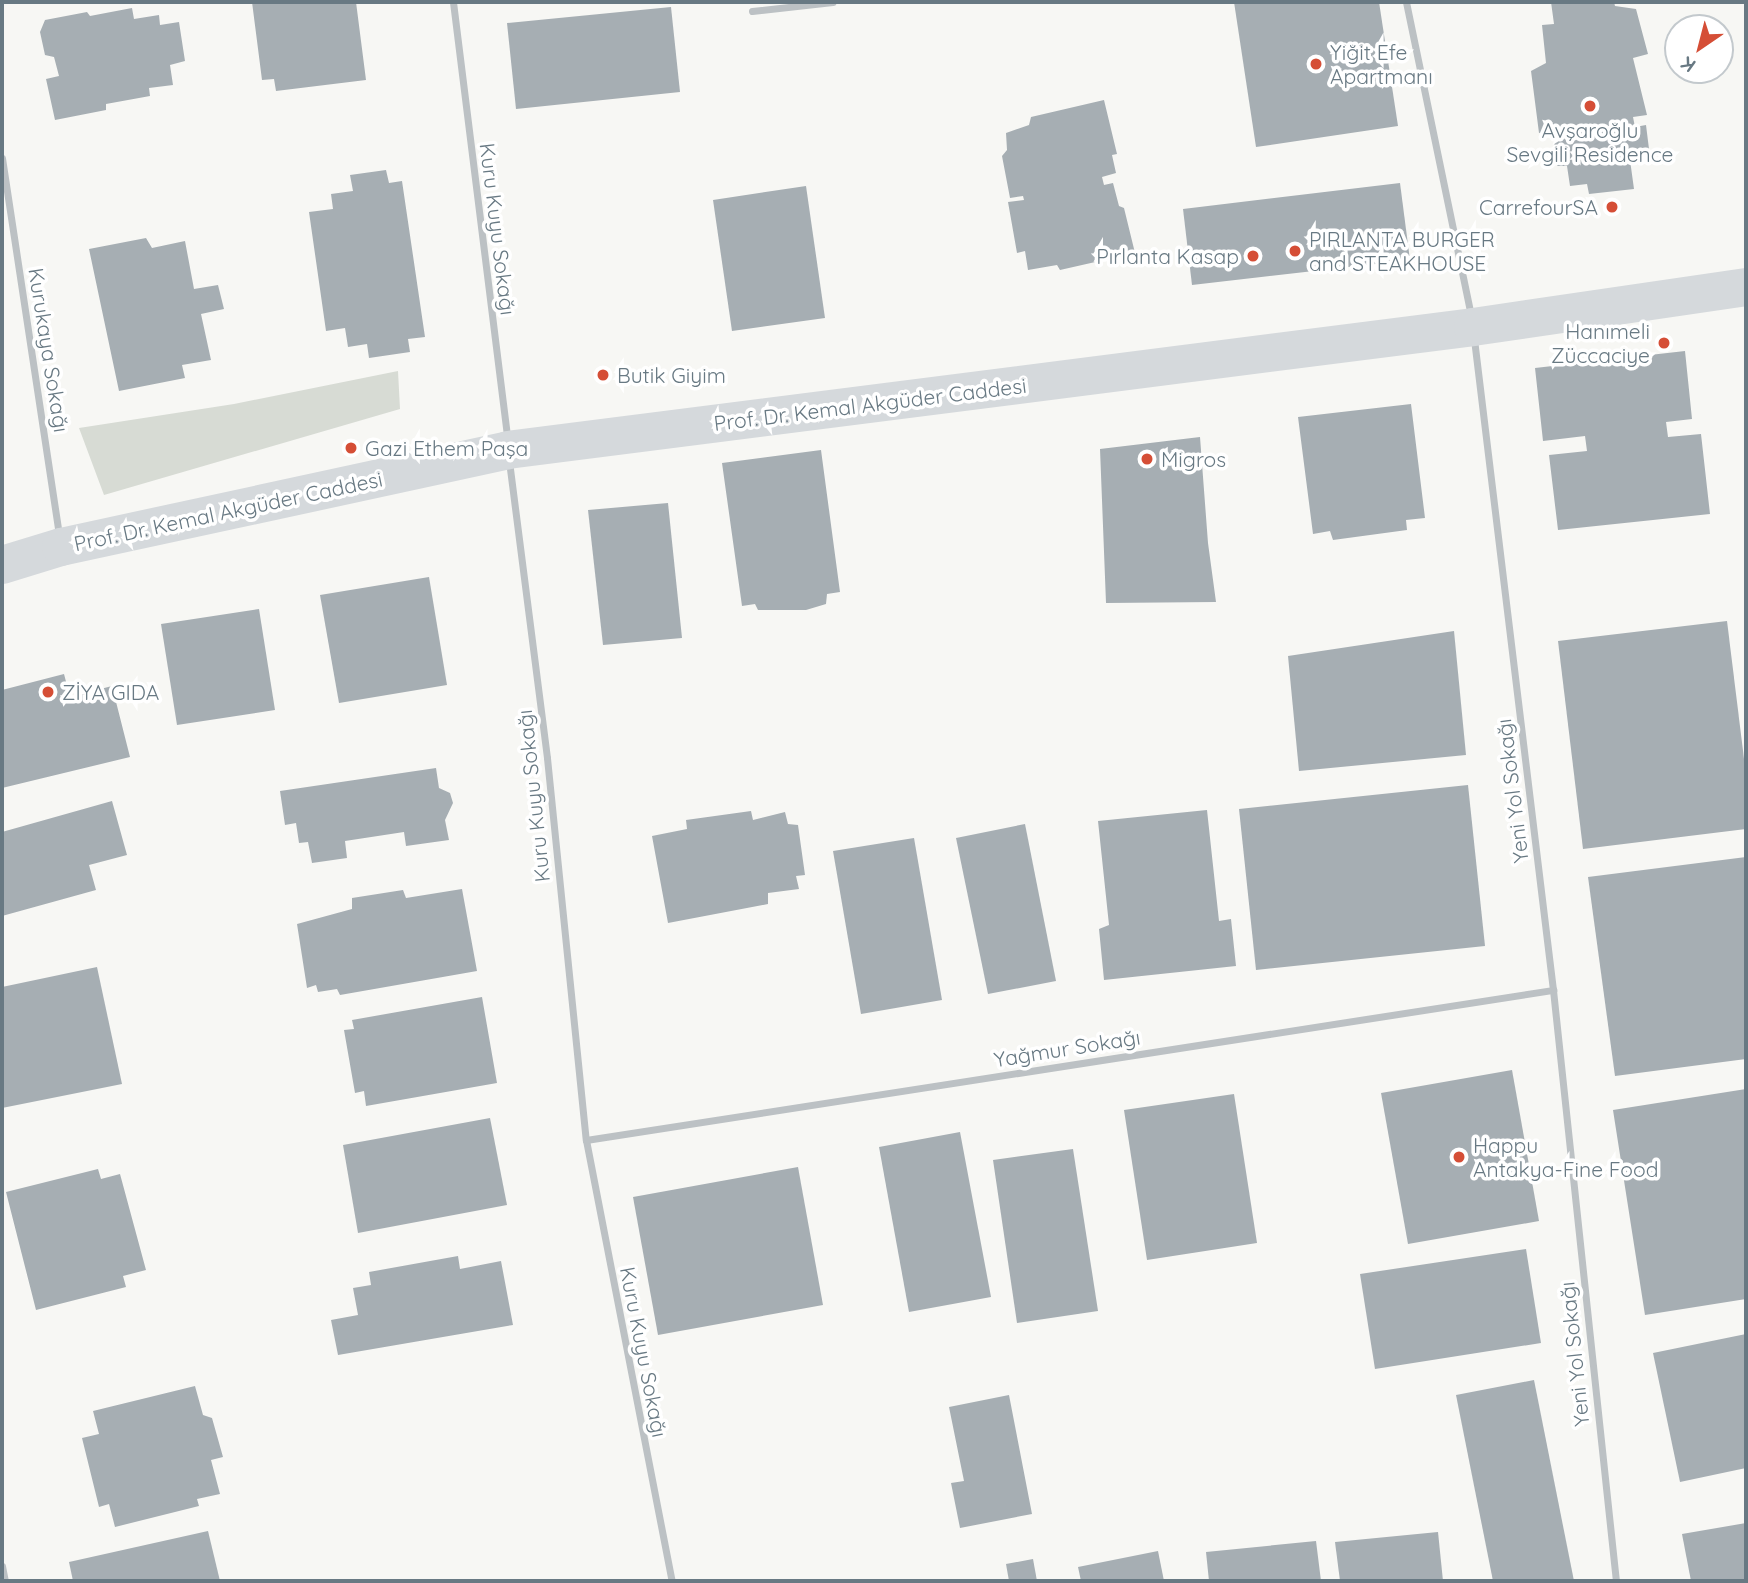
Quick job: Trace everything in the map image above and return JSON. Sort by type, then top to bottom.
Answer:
[{"type":"street","name":"Kuru Kuyu Sokağı","points":[[453,2],[547,758],[586,1140],[672,1581]]},
{"type":"street","points":[[752,11],[833,2]]},
{"type":"street","name":"Yeni Yol Sokağı","points":[[1406,2],[1473,327],[1553,990],[1616,1581]]},
{"type":"street","name":"Kurukaya Sokağı","points":[[2,158],[61,547]]},
{"type":"street","name":"Prof. Dr. Kemal Akgüder Caddesi","points":[[2,565],[61,547],[508,450],[1473,327],[1746,288]]},
{"type":"street","name":"Yağmur Sokağı","points":[[586,1140],[1553,990]]},
{"type":"street","points":[[2,1566],[5,1581]]},
{"type":"shaded area","points":[[398,371],[400,409],[104,495],[79,428],[234,404]]},
{"type":"building","points":[[252,2],[356,2],[366,80],[276,91],[274,79],[262,80]]},
{"type":"building","name":"Yiğit Efe Apartmanı","points":[[1234,2],[1379,2],[1398,126],[1256,147]]},
{"type":"building","name":"Avşaroğlu Sevgili Residence","points":[[1551,2],[1614,2],[1615,6],[1636,9],[1648,54],[1633,58],[1647,115],[1633,117],[1635,127],[1646,125],[1650,157],[1630,160],[1634,189],[1589,194],[1587,184],[1570,186],[1567,166],[1557,166],[1553,131],[1539,133],[1531,71],[1546,63],[1542,25],[1554,24]]},
{"type":"building","points":[[671,7],[680,92],[516,109],[507,23]]},
{"type":"building","points":[[132,8],[134,19],[159,15],[160,25],[179,22],[185,61],[170,65],[173,85],[149,88],[150,96],[106,104],[106,110],[55,120],[46,79],[59,76],[54,57],[45,55],[40,32],[45,20],[87,12],[90,16]]},
{"type":"building","points":[[1104,100],[1117,154],[1112,155],[1116,173],[1102,177],[1104,185],[1113,183],[1119,206],[1124,208],[1135,253],[1060,270],[1057,265],[1028,270],[1025,251],[1017,253],[1008,202],[1024,200],[1023,196],[1010,198],[1002,156],[1007,150],[1006,133],[1029,125],[1031,117]]},
{"type":"building","points":[[386,170],[389,183],[402,181],[425,337],[408,339],[410,352],[369,358],[367,344],[348,347],[345,328],[326,331],[309,212],[333,209],[331,194],[353,191],[350,175]]},
{"type":"building","points":[[1400,183],[1410,260],[1192,285],[1183,209]]},
{"type":"building","points":[[806,186],[825,318],[732,331],[713,200]]},
{"type":"building","points":[[146,238],[152,248],[185,241],[194,289],[218,285],[224,309],[201,314],[211,360],[182,365],[185,378],[119,391],[89,249]]},
{"type":"building","points":[[1685,351],[1692,419],[1666,422],[1668,437],[1701,434],[1710,514],[1558,530],[1549,455],[1587,451],[1585,436],[1543,441],[1535,368]]},
{"type":"building","points":[[1411,404],[1425,518],[1406,520],[1407,530],[1333,540],[1330,531],[1313,534],[1298,417]]},
{"type":"building","points":[[1200,437],[1208,543],[1216,602],[1106,603],[1100,449]]},
{"type":"building","points":[[821,450],[840,592],[827,594],[826,604],[806,610],[758,610],[755,604],[742,606],[722,463]]},
{"type":"building","points":[[668,503],[682,638],[603,645],[588,510]]},
{"type":"building","points":[[429,577],[447,685],[339,703],[320,595]]},
{"type":"building","points":[[259,609],[275,710],[177,725],[161,624]]},
{"type":"building","points":[[1727,621],[1746,775],[1746,829],[1583,849],[1558,641]]},
{"type":"building","points":[[1454,631],[1466,755],[1299,771],[1288,656]]},
{"type":"building","points":[[64,674],[70,697],[112,686],[130,757],[2,788],[2,690]]},
{"type":"building","points":[[436,768],[439,788],[450,793],[453,803],[445,820],[449,840],[406,846],[404,832],[345,841],[347,858],[312,863],[308,842],[299,843],[296,823],[285,825],[280,791]]},
{"type":"building","points":[[1468,785],[1485,946],[1256,970],[1239,809]]},
{"type":"building","points":[[112,801],[127,855],[89,865],[96,890],[2,916],[2,832]]},
{"type":"building","points":[[1207,810],[1219,921],[1231,919],[1236,966],[1104,980],[1099,929],[1109,925],[1098,821]]},
{"type":"building","points":[[751,811],[753,820],[785,812],[788,824],[798,825],[805,875],[796,876],[799,889],[768,893],[768,904],[668,923],[652,836],[687,829],[686,820]]},
{"type":"building","points":[[1025,824],[1056,981],[988,994],[956,838]]},
{"type":"building","points":[[914,838],[942,1000],[861,1014],[833,851]]},
{"type":"building","points":[[1746,857],[1746,1059],[1615,1076],[1588,877]]},
{"type":"building","points":[[462,889],[477,971],[340,995],[337,989],[318,992],[316,985],[307,988],[297,924],[352,909],[352,898],[403,890],[406,898]]},
{"type":"building","points":[[97,967],[122,1084],[2,1108],[2,987]]},
{"type":"building","points":[[482,997],[497,1083],[366,1106],[364,1091],[355,1093],[344,1030],[354,1029],[352,1020]]},
{"type":"building","points":[[1512,1070],[1539,1221],[1408,1244],[1381,1093]]},
{"type":"building","points":[[1746,1089],[1746,1299],[1645,1315],[1613,1110]]},
{"type":"building","points":[[1234,1094],[1257,1243],[1147,1260],[1124,1110]]},
{"type":"building","points":[[490,1118],[507,1205],[358,1233],[343,1145]]},
{"type":"building","points":[[960,1132],[991,1297],[909,1312],[879,1147]]},
{"type":"building","points":[[1073,1149],[1098,1311],[1017,1323],[993,1160]]},
{"type":"building","points":[[798,1167],[823,1305],[658,1335],[633,1197]]},
{"type":"building","points":[[98,1169],[101,1179],[120,1174],[146,1270],[123,1276],[126,1287],[36,1310],[6,1192]]},
{"type":"building","points":[[1526,1249],[1541,1343],[1375,1369],[1360,1274]]},
{"type":"building","points":[[458,1256],[460,1269],[501,1261],[513,1325],[338,1355],[331,1320],[358,1315],[353,1288],[371,1285],[369,1272]]},
{"type":"building","points":[[1746,1334],[1746,1468],[1680,1482],[1653,1353]]},
{"type":"building","points":[[1534,1380],[1574,1581],[1493,1581],[1456,1395]]},
{"type":"building","points":[[195,1386],[203,1415],[212,1418],[223,1457],[211,1460],[220,1494],[197,1499],[199,1506],[115,1527],[109,1504],[99,1507],[82,1438],[99,1434],[93,1411]]},
{"type":"building","points":[[1009,1395],[1032,1514],[960,1528],[951,1483],[964,1481],[949,1407]]},
{"type":"building","points":[[1746,1523],[1746,1581],[1691,1581],[1682,1534]]},
{"type":"building","points":[[208,1531],[220,1581],[73,1581],[69,1562]]},
{"type":"building","points":[[1438,1532],[1443,1581],[1340,1581],[1335,1542]]},
{"type":"building","points":[[1316,1541],[1321,1581],[1209,1581],[1206,1552]]},
{"type":"building","points":[[1158,1551],[1164,1581],[1081,1581],[1078,1567]]},
{"type":"building","points":[[1033,1559],[1037,1581],[1009,1581],[1006,1564]]},
{"type":"place","name":"Yiğit Efe Apartmanı","points":[[1316,64]]},
{"type":"place","name":"Avşaroğlu Sevgili Residence","points":[[1590,106]]},
{"type":"place","name":"CarrefourSA","points":[[1612,207]]},
{"type":"place","name":"PIRLANTA BURGER and STEAKHOUSE","points":[[1295,251]]},
{"type":"place","name":"Pırlanta Kasap","points":[[1253,256]]},
{"type":"place","name":"Hanımeli Züccaciye","points":[[1664,343]]},
{"type":"place","name":"Butik Giyim","points":[[603,375]]},
{"type":"place","name":"Gazi Ethem Paşa","points":[[351,448]]},
{"type":"place","name":"Migros","points":[[1147,459]]},
{"type":"place","name":"ZİYA GIDA","points":[[48,692]]},
{"type":"place","name":"Happu Antakya-Fine Food","points":[[1459,1157]]}]
